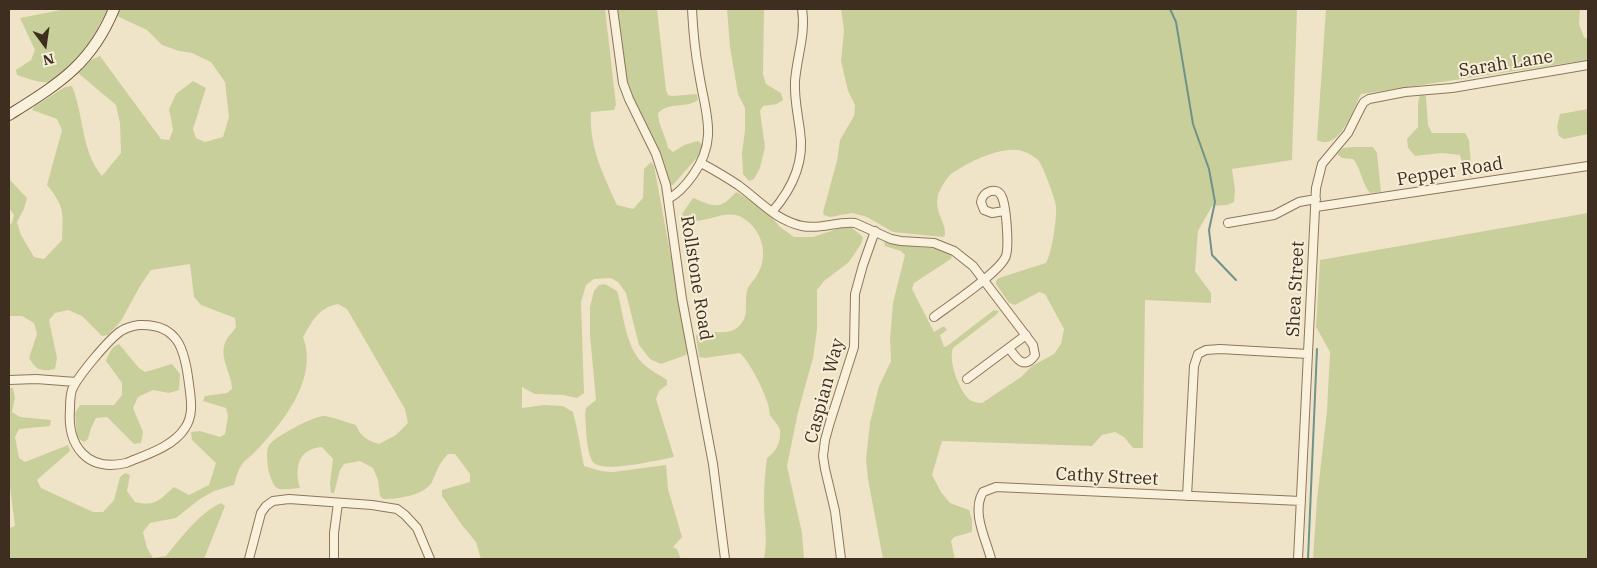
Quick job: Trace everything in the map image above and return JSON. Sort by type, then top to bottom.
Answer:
[{"type":"main road","points":[[9,114],[58,83],[80,65],[97,43],[114,9]]},
{"type":"street","name":"Rollstone Road","points":[[612,9],[622,78],[629,99],[656,154],[663,173],[682,299],[713,464],[725,559]]},
{"type":"street","points":[[668,198],[679,191],[701,164],[706,152],[708,121],[697,64],[692,9]]},
{"type":"street","points":[[772,212],[781,202],[794,180],[799,160],[801,134],[795,92],[796,75],[804,32],[802,9]]},
{"type":"street","name":"Sarah Lane","points":[[1429,89],[1452,88],[1588,65]]},
{"type":"street","name":"Shea Street","points":[[1298,559],[1316,188],[1322,164],[1348,133],[1364,102],[1376,97],[1429,89]]},
{"type":"street","points":[[701,164],[738,185],[772,212],[800,226],[819,228],[849,223],[864,226],[890,239],[901,242],[934,243],[944,246],[966,259],[984,279],[1026,335],[1035,348],[1035,355],[1030,361],[1023,363],[1020,362],[1009,348]]},
{"type":"street","name":"Pepper Road","points":[[1228,223],[1274,214],[1299,202],[1316,203],[1588,166]]},
{"type":"street","points":[[934,317],[984,279],[1005,260],[1008,245],[1004,211]]},
{"type":"street","name":"Caspian Way","points":[[841,559],[835,510],[823,456],[830,422],[851,362],[854,347],[855,294],[875,232]]},
{"type":"street","points":[[138,325],[158,327],[174,337],[184,354],[191,398],[189,420],[181,434],[169,443],[133,460],[119,465],[96,462],[84,454],[74,443],[71,436],[69,421],[71,395],[76,382],[120,332],[138,325]]},
{"type":"street","points":[[968,379],[1026,335]]},
{"type":"street","points":[[1187,496],[1194,366],[1198,354],[1206,350],[1220,349],[1308,354]]},
{"type":"street","points":[[9,380],[36,379],[76,382]]},
{"type":"street","name":"Cathy Street","points":[[990,559],[979,512],[980,496],[987,489],[1003,487],[1301,501]]},
{"type":"street","points":[[249,559],[261,513],[266,506],[274,501],[289,499],[376,505],[393,508],[402,512],[419,531],[430,559]]},
{"type":"street","points":[[334,559],[334,533],[338,503]]},
{"type":"green space","points":[[66,9],[108,9],[91,40],[66,73],[48,82],[36,81],[17,75],[16,70],[31,60],[35,50],[20,18]]},
{"type":"green space","points":[[119,9],[605,9],[616,105],[614,110],[591,112],[592,137],[602,171],[617,205],[633,209],[643,198],[644,169],[651,162],[654,166],[688,349],[686,355],[661,364],[650,359],[639,345],[626,293],[618,282],[611,278],[594,279],[586,285],[581,302],[584,393],[577,398],[563,395],[535,394],[522,387],[522,408],[544,405],[563,406],[573,412],[584,466],[613,472],[666,465],[668,489],[682,537],[673,547],[677,549],[681,559],[481,559],[476,542],[442,496],[442,490],[470,482],[470,474],[455,454],[448,454],[444,458],[428,487],[417,494],[403,497],[383,499],[380,496],[378,480],[373,468],[360,461],[344,464],[340,470],[334,493],[331,493],[330,483],[333,459],[322,447],[308,451],[300,461],[298,481],[300,488],[277,488],[274,485],[268,468],[267,454],[269,445],[286,432],[303,423],[323,416],[335,418],[356,425],[365,438],[379,444],[396,435],[408,423],[405,409],[347,309],[338,304],[321,312],[313,320],[303,337],[307,353],[302,385],[295,400],[276,429],[241,465],[234,485],[214,491],[200,499],[176,518],[150,523],[143,532],[147,548],[153,558],[166,556],[198,519],[221,503],[225,506],[204,559],[9,559],[9,528],[15,526],[9,479],[9,388],[13,388],[15,398],[12,412],[20,417],[51,420],[50,426],[19,429],[15,437],[19,458],[25,462],[68,445],[70,451],[37,480],[41,488],[93,512],[103,512],[114,500],[120,477],[125,473],[130,475],[127,491],[135,502],[142,503],[158,501],[174,487],[189,495],[209,485],[216,463],[192,440],[191,432],[200,431],[220,437],[225,434],[228,416],[226,408],[203,401],[205,396],[227,393],[232,389],[224,349],[227,339],[236,327],[235,318],[201,305],[194,297],[190,264],[151,270],[121,321],[108,335],[102,336],[82,316],[68,310],[55,313],[49,320],[57,358],[55,369],[39,369],[29,358],[37,334],[34,323],[22,316],[9,316],[9,225],[12,223],[14,215],[9,208],[9,179],[27,198],[17,222],[21,235],[34,257],[44,259],[62,240],[62,211],[57,199],[47,185],[62,130],[57,119],[32,110],[35,106],[65,87],[72,86],[86,144],[95,166],[102,176],[121,153],[120,123],[116,105],[78,73],[91,60],[100,56],[161,139],[169,140],[173,130],[169,109],[176,94],[193,81],[206,88],[193,129],[196,138],[205,142],[223,137],[229,117],[225,82],[211,62],[192,53],[162,45],[147,30],[115,15]]},
{"type":"green space","points":[[615,9],[657,9],[668,95],[697,94],[698,100],[693,103],[668,107],[658,113],[659,122],[668,148],[673,152],[684,145],[698,141],[702,144],[701,153],[673,185],[669,185],[658,148],[631,98],[625,76]]},
{"type":"green space","points":[[727,9],[764,9],[763,74],[766,84],[781,93],[783,100],[777,104],[763,106],[760,111],[765,147],[760,168],[754,179],[749,181],[743,174],[742,153],[745,108],[738,94],[730,47]]},
{"type":"green space","points":[[841,9],[1297,9],[1292,160],[1232,169],[1235,190],[1234,202],[1227,205],[1212,206],[1198,231],[1195,271],[1211,293],[1211,303],[1145,300],[1143,448],[1133,448],[1124,437],[1115,432],[1102,435],[1092,446],[942,441],[932,475],[941,492],[950,503],[969,510],[972,520],[972,532],[954,537],[951,541],[955,559],[883,559],[866,459],[870,423],[879,386],[891,361],[890,339],[893,303],[905,255],[901,251],[885,246],[884,241],[887,240],[908,246],[940,249],[952,255],[951,259],[914,283],[912,289],[934,332],[944,326],[947,330],[940,335],[944,347],[994,310],[999,311],[953,348],[953,368],[958,383],[970,400],[982,403],[1021,377],[1032,366],[1054,354],[1061,344],[1064,329],[1045,294],[1039,292],[1015,305],[1009,303],[996,284],[999,278],[1046,263],[1054,235],[1056,206],[1046,175],[1038,160],[1025,152],[1007,150],[975,160],[957,170],[947,179],[938,195],[937,201],[945,230],[943,237],[893,232],[867,217],[852,213],[830,217],[824,215],[823,212],[837,161],[840,140],[854,116],[855,105],[848,91],[841,61],[844,30]]},
{"type":"green space","points":[[1326,9],[1580,9],[1579,24],[1584,37],[1588,39],[1588,60],[1361,94],[1350,118],[1339,135],[1325,142],[1317,140]]},
{"type":"green space","points":[[1420,95],[1426,96],[1428,125],[1432,133],[1465,133],[1469,140],[1472,177],[1465,175],[1460,155],[1442,153],[1415,156],[1408,148],[1407,139],[1418,127]]},
{"type":"green space","points":[[1588,109],[1588,134],[1564,139],[1559,136],[1557,127],[1560,114]]},
{"type":"green space","points":[[1373,147],[1377,153],[1381,192],[1370,193],[1353,159],[1342,158],[1337,154],[1343,148]]},
{"type":"green space","points":[[737,192],[768,213],[780,227],[794,237],[813,237],[840,228],[851,227],[863,237],[861,244],[849,262],[824,281],[817,290],[817,330],[813,358],[798,412],[787,466],[802,533],[804,559],[764,559],[766,538],[764,495],[766,463],[767,458],[777,446],[780,439],[780,431],[770,415],[766,398],[756,377],[740,353],[705,358],[699,357],[696,336],[698,333],[729,332],[742,323],[745,315],[748,289],[761,268],[763,252],[762,244],[755,229],[743,218],[729,215],[690,221],[683,220],[682,214],[693,198],[711,205],[720,205]]},
{"type":"green space","points":[[1588,213],[1588,559],[1313,559],[1317,499],[1327,411],[1330,352],[1316,327],[1320,260]]},
{"type":"green space","points":[[605,284],[617,291],[626,332],[634,352],[647,367],[667,380],[667,385],[659,391],[656,399],[674,457],[632,465],[609,467],[594,463],[589,454],[585,414],[586,408],[596,400],[590,335],[590,307],[594,291],[599,285]]},
{"type":"green space","points":[[119,344],[139,368],[145,372],[172,364],[180,374],[179,390],[169,393],[153,390],[138,397],[133,408],[143,432],[141,443],[134,444],[107,417],[96,418],[88,439],[84,442],[77,438],[75,413],[80,405],[114,405],[122,395],[122,383],[106,361],[112,349]]},
{"type":"waterway","points":[[1170,9],[1176,22],[1193,124],[1209,169],[1215,202],[1209,230],[1212,255],[1236,280]]},
{"type":"waterway","points":[[1308,559],[1317,349]]}]
